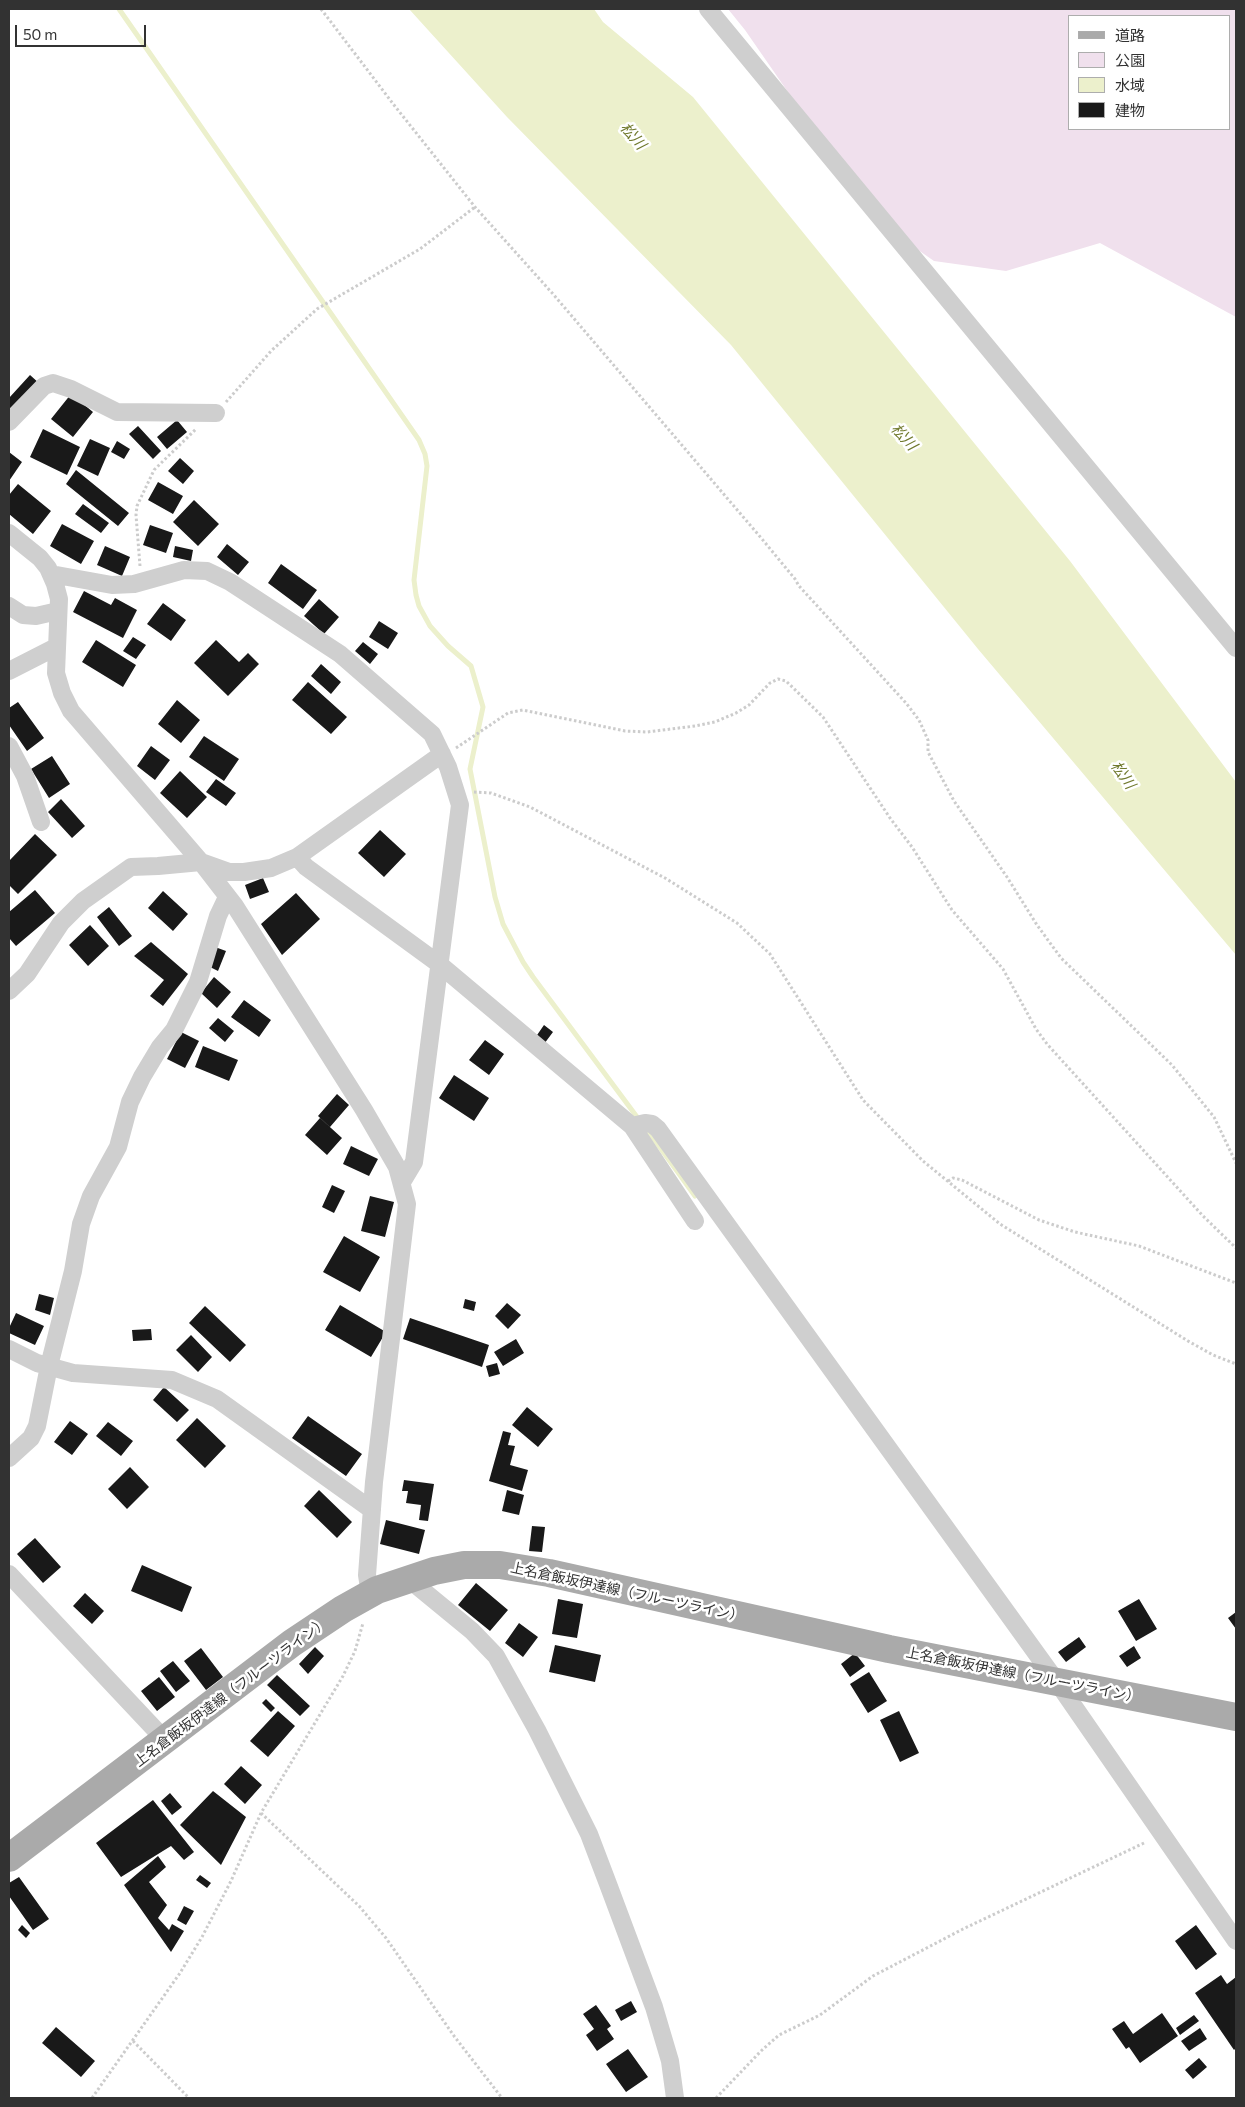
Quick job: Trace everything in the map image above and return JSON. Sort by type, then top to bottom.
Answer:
[{"type":"main road","name":"上名倉飯坂伊達線（フルーツライン）","points":[[9,1858],[292,1644],[362,1599],[434,1571],[464,1565],[500,1565],[549,1573],[889,1649],[1236,1717]]},
{"type":"street","points":[[708,9],[1236,648]]},
{"type":"street","points":[[9,422],[44,386],[53,383],[71,389],[116,412],[216,412]]},
{"type":"street","points":[[9,533],[40,558],[51,574],[59,599],[56,673],[62,693],[71,711],[201,862],[227,897],[364,1110],[397,1167],[402,1182],[407,1204],[372,1510],[367,1575],[362,1599]]},
{"type":"street","points":[[51,574],[112,585],[142,582],[184,570],[206,571],[230,582],[340,654],[432,734],[442,754],[460,805],[414,1162],[402,1182]]},
{"type":"street","points":[[9,606],[23,615],[36,616],[58,612]]},
{"type":"street","points":[[9,670],[56,647]]},
{"type":"street","points":[[9,746],[25,776],[41,822]]},
{"type":"street","points":[[9,991],[27,974],[61,923],[83,901],[131,867],[201,862],[229,872],[271,868],[297,857],[442,754]]},
{"type":"street","points":[[297,857],[306,867],[440,964],[632,1126],[695,1221]]},
{"type":"street","points":[[9,1458],[31,1438],[37,1426],[48,1366],[73,1271],[81,1224],[91,1196],[118,1147],[130,1102],[142,1077],[160,1047],[174,1030],[198,982],[218,916],[227,897]]},
{"type":"street","points":[[632,1126],[645,1123],[652,1124],[658,1129],[1057,1682],[1236,1941]]},
{"type":"street","points":[[9,1349],[48,1366],[73,1373],[172,1380],[217,1399],[372,1510]]},
{"type":"street","points":[[9,1574],[165,1740]]},
{"type":"street","points":[[407,1580],[416,1585],[472,1631],[496,1656],[537,1730],[589,1834],[608,1884],[654,2007],[670,2061],[675,2098]]},
{"type":"path","points":[[322,9],[394,105],[476,207],[553,294],[762,539],[799,586],[920,720],[928,740],[928,752],[954,801],[1007,877],[1037,925],[1061,958],[1172,1065],[1214,1117],[1236,1163]]},
{"type":"path","points":[[142,582],[137,534],[137,506],[154,470],[167,456],[184,443],[198,426],[216,412],[271,352],[318,309],[420,249],[476,207]]},
{"type":"path","points":[[442,754],[457,747],[508,712],[523,710],[625,730],[647,732],[678,729],[715,722],[749,705],[770,682],[778,679],[786,681],[823,717],[890,818],[912,847],[952,910],[1003,969],[1036,1029],[1047,1044],[1176,1187],[1236,1248]]},
{"type":"path","points":[[456,791],[491,793],[530,807],[665,878],[737,923],[770,954],[863,1100],[923,1161],[1000,1224],[1188,1341],[1213,1355],[1236,1364]]},
{"type":"path","points":[[948,1181],[953,1178],[962,1180],[1039,1220],[1075,1232],[1139,1246],[1236,1283]]},
{"type":"path","points":[[92,2098],[180,1973],[202,1937],[231,1881],[262,1813],[343,1676],[355,1650],[363,1620],[362,1599]]},
{"type":"path","points":[[262,1813],[359,1906],[386,1938],[454,2036],[502,2098]]},
{"type":"path","points":[[716,2098],[761,2050],[779,2036],[820,2015],[873,1976],[972,1925],[1144,1843]]},
{"type":"path","points":[[133,2041],[189,2098]]},
{"type":"green space","points":[[728,9],[1236,9],[1236,317],[1100,243],[1006,271],[934,261],[878,222],[745,30]]},
{"type":"water","name":"松川","points":[[409,9],[594,9],[603,22],[693,97],[1070,561],[1236,782],[1236,955],[978,649],[731,345],[507,117]]},
{"type":"building","points":[[30,375],[40,384],[9,417],[9,398]]},
{"type":"building","points":[[71,394],[93,412],[73,437],[51,419]]},
{"type":"building","points":[[177,420],[187,432],[167,449],[157,437]]},
{"type":"building","points":[[138,426],[161,451],[153,459],[129,434]]},
{"type":"building","points":[[43,429],[80,447],[67,475],[30,457]]},
{"type":"building","points":[[90,439],[110,448],[98,476],[77,466]]},
{"type":"building","points":[[117,441],[130,449],[124,459],[111,452]]},
{"type":"building","points":[[9,452],[22,462],[9,481]]},
{"type":"building","points":[[180,458],[194,471],[183,484],[168,471]]},
{"type":"building","points":[[76,470],[129,513],[118,526],[66,484]]},
{"type":"building","points":[[158,482],[183,496],[173,514],[148,500]]},
{"type":"building","points":[[18,484],[51,511],[33,534],[9,514],[9,495]]},
{"type":"building","points":[[194,500],[219,524],[198,546],[173,522]]},
{"type":"building","points":[[83,504],[109,523],[101,533],[75,514]]},
{"type":"building","points":[[62,524],[94,541],[81,564],[50,546]]},
{"type":"building","points":[[150,525],[173,533],[166,553],[143,545]]},
{"type":"building","points":[[227,544],[249,562],[238,575],[217,557]]},
{"type":"building","points":[[105,546],[130,557],[122,576],[97,565]]},
{"type":"building","points":[[175,546],[193,550],[191,561],[173,557]]},
{"type":"building","points":[[281,564],[317,590],[303,609],[268,583]]},
{"type":"building","points":[[84,591],[111,605],[115,598],[137,610],[123,638],[73,612]]},
{"type":"building","points":[[319,599],[339,617],[324,634],[304,616]]},
{"type":"building","points":[[163,603],[186,620],[171,641],[147,624]]},
{"type":"building","points":[[379,621],[398,633],[388,649],[369,637]]},
{"type":"building","points":[[133,637],[146,645],[136,659],[123,651]]},
{"type":"building","points":[[96,640],[136,665],[123,687],[82,662]]},
{"type":"building","points":[[216,640],[239,662],[248,653],[259,664],[228,696],[194,663]]},
{"type":"building","points":[[363,642],[378,654],[370,664],[355,651]]},
{"type":"building","points":[[321,664],[341,682],[331,694],[311,676]]},
{"type":"building","points":[[308,682],[347,717],[331,734],[292,700]]},
{"type":"building","points":[[177,700],[200,720],[181,743],[158,724]]},
{"type":"building","points":[[18,702],[44,738],[27,751],[9,725],[9,708]]},
{"type":"building","points":[[204,736],[239,759],[224,781],[189,757]]},
{"type":"building","points":[[151,746],[170,760],[155,780],[137,766]]},
{"type":"building","points":[[52,756],[70,784],[49,798],[31,769]]},
{"type":"building","points":[[180,771],[207,797],[187,818],[160,793]]},
{"type":"building","points":[[216,779],[236,793],[226,806],[206,792]]},
{"type":"building","points":[[61,799],[85,826],[72,838],[48,812]]},
{"type":"building","points":[[380,830],[406,854],[384,877],[358,853]]},
{"type":"building","points":[[35,834],[57,855],[18,894],[9,885],[9,861]]},
{"type":"building","points":[[263,878],[269,892],[250,899],[245,885]]},
{"type":"building","points":[[35,890],[55,913],[16,946],[9,938],[9,912]]},
{"type":"building","points":[[163,891],[188,914],[173,931],[148,908]]},
{"type":"building","points":[[296,893],[320,919],[282,955],[261,924]]},
{"type":"building","points":[[109,907],[132,936],[119,946],[97,917]]},
{"type":"building","points":[[90,925],[109,946],[88,966],[69,945]]},
{"type":"building","points":[[151,942],[188,974],[163,1006],[150,996],[164,980],[134,956]]},
{"type":"building","points":[[215,947],[226,951],[218,971],[208,966]]},
{"type":"building","points":[[214,977],[231,992],[217,1008],[201,993]]},
{"type":"building","points":[[244,1000],[271,1020],[259,1037],[231,1017]]},
{"type":"building","points":[[218,1018],[234,1031],[225,1042],[209,1028]]},
{"type":"building","points":[[544,1025],[553,1032],[544,1044],[535,1038]]},
{"type":"building","points":[[181,1032],[199,1041],[185,1068],[167,1059]]},
{"type":"building","points":[[485,1040],[504,1054],[489,1075],[469,1060]]},
{"type":"building","points":[[203,1046],[238,1060],[229,1081],[195,1067]]},
{"type":"building","points":[[454,1075],[489,1098],[474,1121],[439,1098]]},
{"type":"building","points":[[337,1094],[349,1105],[330,1127],[318,1116]]},
{"type":"building","points":[[320,1118],[342,1138],[327,1155],[305,1135]]},
{"type":"building","points":[[351,1146],[378,1159],[369,1176],[343,1164]]},
{"type":"building","points":[[332,1185],[345,1191],[334,1213],[322,1207]]},
{"type":"building","points":[[370,1196],[394,1202],[385,1237],[361,1231]]},
{"type":"building","points":[[344,1236],[380,1257],[360,1292],[323,1272]]},
{"type":"building","points":[[39,1294],[54,1298],[50,1315],[35,1310]]},
{"type":"building","points":[[465,1299],[476,1302],[474,1311],[463,1308]]},
{"type":"building","points":[[507,1303],[521,1315],[508,1329],[495,1316]]},
{"type":"building","points":[[340,1305],[386,1332],[371,1357],[325,1330]]},
{"type":"building","points":[[205,1306],[246,1345],[230,1362],[189,1323]]},
{"type":"building","points":[[16,1313],[44,1326],[35,1345],[9,1333],[9,1328]]},
{"type":"building","points":[[410,1318],[489,1345],[482,1367],[403,1339]]},
{"type":"building","points":[[151,1329],[152,1340],[133,1341],[132,1330]]},
{"type":"building","points":[[191,1335],[212,1357],[198,1372],[176,1350]]},
{"type":"building","points":[[516,1339],[524,1353],[503,1366],[494,1352]]},
{"type":"building","points":[[497,1363],[500,1374],[489,1377],[486,1366]]},
{"type":"building","points":[[164,1387],[189,1410],[177,1422],[153,1400]]},
{"type":"building","points":[[527,1407],[553,1429],[538,1447],[512,1425]]},
{"type":"building","points":[[308,1416],[362,1454],[346,1476],[292,1438]]},
{"type":"building","points":[[197,1418],[226,1446],[205,1468],[176,1440]]},
{"type":"building","points":[[70,1421],[88,1434],[72,1455],[54,1442]]},
{"type":"building","points":[[108,1422],[133,1441],[121,1456],[96,1436]]},
{"type":"building","points":[[503,1431],[511,1433],[508,1445],[515,1446],[510,1465],[528,1470],[522,1491],[489,1481]]},
{"type":"building","points":[[130,1467],[149,1487],[127,1509],[108,1489]]},
{"type":"building","points":[[404,1480],[434,1484],[428,1521],[419,1520],[421,1505],[406,1503],[408,1491],[402,1491]]},
{"type":"building","points":[[319,1490],[352,1522],[337,1538],[304,1506]]},
{"type":"building","points":[[507,1490],[524,1495],[519,1515],[502,1511]]},
{"type":"building","points":[[386,1520],[425,1530],[419,1554],[380,1544]]},
{"type":"building","points":[[532,1526],[545,1527],[542,1552],[529,1551]]},
{"type":"building","points":[[35,1538],[61,1567],[43,1583],[17,1554]]},
{"type":"building","points":[[142,1565],[192,1587],[182,1612],[131,1591]]},
{"type":"building","points":[[476,1583],[508,1610],[490,1631],[458,1605]]},
{"type":"building","points":[[85,1593],[104,1611],[92,1624],[73,1606]]},
{"type":"building","points":[[558,1599],[583,1604],[577,1638],[552,1634]]},
{"type":"building","points":[[1139,1599],[1157,1629],[1136,1641],[1118,1611]]},
{"type":"building","points":[[1236,1612],[1236,1629],[1228,1618]]},
{"type":"building","points":[[519,1623],[538,1637],[523,1657],[505,1643]]},
{"type":"building","points":[[1079,1637],[1086,1647],[1066,1662],[1058,1652]]},
{"type":"building","points":[[555,1645],[601,1655],[595,1682],[549,1672]]},
{"type":"building","points":[[1134,1646],[1141,1658],[1127,1667],[1119,1656]]},
{"type":"building","points":[[315,1647],[324,1656],[308,1674],[299,1664]]},
{"type":"building","points":[[201,1648],[223,1677],[206,1690],[184,1661]]},
{"type":"building","points":[[855,1653],[865,1666],[850,1677],[841,1664]]},
{"type":"building","points":[[173,1661],[190,1681],[176,1692],[160,1671]]},
{"type":"building","points":[[869,1672],[887,1701],[868,1713],[850,1684]]},
{"type":"building","points":[[277,1675],[310,1706],[300,1716],[267,1685]]},
{"type":"building","points":[[159,1677],[175,1697],[157,1711],[141,1691]]},
{"type":"building","points":[[266,1699],[275,1708],[271,1712],[262,1703]]},
{"type":"building","points":[[278,1711],[295,1726],[268,1757],[250,1741]]},
{"type":"building","points":[[899,1711],[919,1753],[900,1762],[880,1720]]},
{"type":"building","points":[[241,1766],[262,1785],[245,1804],[224,1784]]},
{"type":"building","points":[[213,1791],[246,1817],[221,1865],[180,1825]]},
{"type":"building","points":[[170,1793],[182,1807],[172,1815],[161,1801]]},
{"type":"building","points":[[153,1800],[194,1852],[184,1860],[171,1846],[121,1877],[96,1843]]},
{"type":"building","points":[[158,1856],[166,1867],[149,1882],[167,1905],[158,1918],[169,1930],[172,1924],[184,1931],[171,1952],[124,1885]]},
{"type":"building","points":[[200,1875],[211,1883],[207,1888],[196,1880]]},
{"type":"building","points":[[19,1877],[49,1919],[33,1930],[9,1896],[9,1883]]},
{"type":"building","points":[[184,1906],[194,1911],[186,1925],[177,1920]]},
{"type":"building","points":[[22,1925],[30,1933],[26,1938],[18,1930]]},
{"type":"building","points":[[1196,1925],[1217,1954],[1196,1970],[1175,1941]]},
{"type":"building","points":[[1221,1975],[1227,1984],[1236,1977],[1236,2048],[1234,2050],[1195,1993]]},
{"type":"building","points":[[631,2001],[637,2012],[621,2021],[615,2010]]},
{"type":"building","points":[[596,2005],[611,2026],[607,2029],[614,2039],[597,2051],[586,2035],[594,2029],[583,2014]]},
{"type":"building","points":[[1162,2013],[1178,2036],[1140,2063],[1129,2047],[1126,2049],[1112,2029],[1124,2021],[1133,2034]]},
{"type":"building","points":[[1194,2015],[1199,2021],[1180,2035],[1176,2028]]},
{"type":"building","points":[[56,2027],[95,2061],[81,2077],[42,2043]]},
{"type":"building","points":[[1200,2028],[1207,2039],[1189,2051],[1181,2041]]},
{"type":"building","points":[[628,2049],[648,2077],[626,2092],[606,2064]]},
{"type":"building","points":[[1199,2058],[1207,2067],[1193,2079],[1185,2070]]},
{"type":"waterway","points":[[119,9],[419,440],[425,454],[427,466],[414,580],[416,595],[419,606],[430,626],[448,646],[471,666],[483,707],[470,769],[495,897],[503,924],[533,977],[640,1121]]},
{"type":"waterway","points":[[646,1128],[695,1196]]}]
